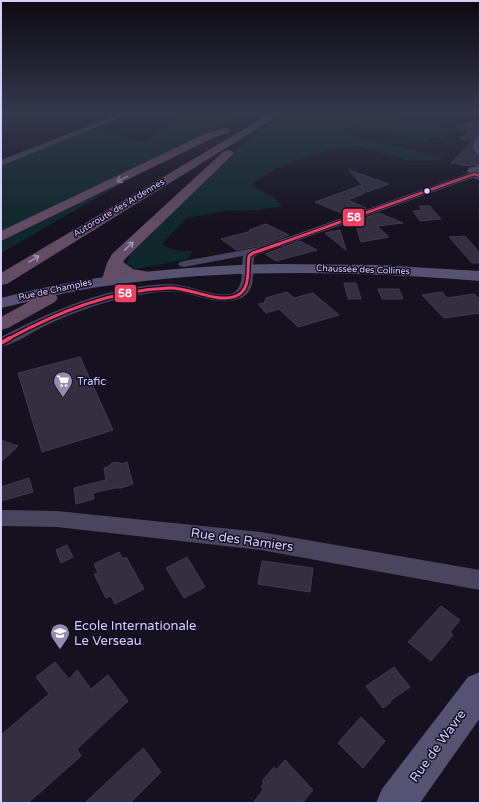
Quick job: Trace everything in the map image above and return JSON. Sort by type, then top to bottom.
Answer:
[{"type":"highway","points":[[1,237],[182,150]]},
{"type":"highway","name":"Autoroute des Ardennes","points":[[99,206],[197,150]]},
{"type":"highway","name":"Autoroute des Ardennes","points":[[1,280],[210,150]]},
{"type":"highway","points":[[112,271],[118,257],[233,150]]},
{"type":"highway","points":[[2,311],[49,298]]},
{"type":"main road","name":"Chaussée des Collines","points":[[247,273],[346,268],[480,276]]},
{"type":"main road","points":[[2,311],[25,297],[97,286],[112,271],[144,275],[247,273]]},
{"type":"main road","points":[[25,297],[49,298],[137,284],[247,273]]},
{"type":"main road","name":"Chaussée des Collines","points":[[247,273],[379,276],[480,282]]},
{"type":"main road","name":"Rue de Wavre","points":[[396,803],[480,689]]},
{"type":"street","points":[[1,163],[35,150]]},
{"type":"street","name":"Rue de Champles","points":[[184,264],[260,250],[478,173]]},
{"type":"street","name":"Rue de Champles","points":[[1,344],[39,322],[90,302],[128,293],[170,288],[184,288],[215,297],[236,296],[245,288],[247,284],[249,256],[260,250]]},
{"type":"street","name":"Rue des Ramiers","points":[[1,518],[57,519],[261,541],[480,580]]},
{"type":"green space","points":[[41,150],[181,150],[1,253],[1,165]]},
{"type":"green space","points":[[237,150],[332,150],[320,152],[277,168],[251,185],[274,197],[282,206],[260,210],[225,211],[187,218],[162,244],[181,251],[193,251],[188,259],[136,269],[127,264],[129,256],[217,167]]},
{"type":"green space","points":[[370,150],[410,150],[445,158],[433,161],[410,161]]},
{"type":"building","points":[[464,150],[473,150],[475,155],[480,156],[480,164],[470,166],[451,163]]},
{"type":"building","points":[[349,170],[389,184],[367,192],[362,186],[365,193],[348,200],[366,208],[344,216],[341,213],[315,202],[362,185]]},
{"type":"building","points":[[419,206],[430,206],[441,219],[420,221],[413,211],[422,210]]},
{"type":"building","points":[[379,213],[403,223],[377,226],[389,237],[361,242],[356,226],[351,223]]},
{"type":"building","points":[[266,224],[289,235],[260,246],[236,250],[221,239],[252,231],[249,230]]},
{"type":"building","points":[[340,230],[346,250],[325,233]]},
{"type":"building","points":[[465,236],[480,253],[480,263],[472,263],[449,237]]},
{"type":"building","points":[[300,241],[317,250],[276,261],[265,254]]},
{"type":"building","points":[[344,283],[356,283],[361,299],[348,299]]},
{"type":"building","points":[[378,289],[399,289],[403,299],[382,299]]},
{"type":"building","points":[[287,292],[294,298],[313,293],[339,315],[298,327],[279,309],[266,313],[258,304],[264,303],[266,298]]},
{"type":"building","points":[[442,292],[447,298],[474,294],[480,299],[480,313],[444,318],[422,295]]},
{"type":"building","points":[[80,357],[113,430],[42,452],[18,373]]},
{"type":"building","points":[[1,440],[18,446],[1,462]]},
{"type":"building","points":[[117,462],[122,464],[127,462],[133,484],[121,488],[93,493],[94,499],[76,504],[74,488],[106,480],[104,468]]},
{"type":"building","points":[[29,478],[33,492],[1,501],[1,487]]},
{"type":"building","points":[[67,545],[73,557],[61,563],[56,550]]},
{"type":"building","points":[[119,552],[123,559],[126,557],[144,589],[115,604],[111,596],[106,598],[94,574],[98,573],[94,564]]},
{"type":"building","points":[[187,557],[205,587],[184,598],[166,568]]},
{"type":"building","points":[[262,561],[313,568],[310,592],[258,584]]},
{"type":"building","points":[[441,606],[460,620],[450,632],[453,635],[431,661],[408,642]]},
{"type":"building","points":[[55,662],[69,679],[77,670],[91,689],[108,675],[128,701],[77,749],[81,756],[28,803],[1,803],[1,735],[49,694],[36,677]]},
{"type":"building","points":[[394,667],[410,687],[390,701],[391,702],[383,708],[366,686]]},
{"type":"building","points":[[361,717],[385,741],[363,768],[338,743]]},
{"type":"building","points":[[143,748],[161,772],[130,803],[85,803]]},
{"type":"building","points":[[285,760],[313,790],[302,803],[253,803],[263,790],[261,787],[264,783],[262,781],[274,767],[276,770]]},
{"type":"transit line","name":"58","points":[[1,343],[42,322],[82,305],[124,294],[147,290],[178,288],[221,298],[236,296],[241,293],[246,284],[249,256],[253,253],[466,177],[475,174],[480,176]]},
{"type":"place","name":"Trafic","points":[[63,398]]},
{"type":"place","name":"Ecole Internationale Le Verseau","points":[[60,650]]}]
